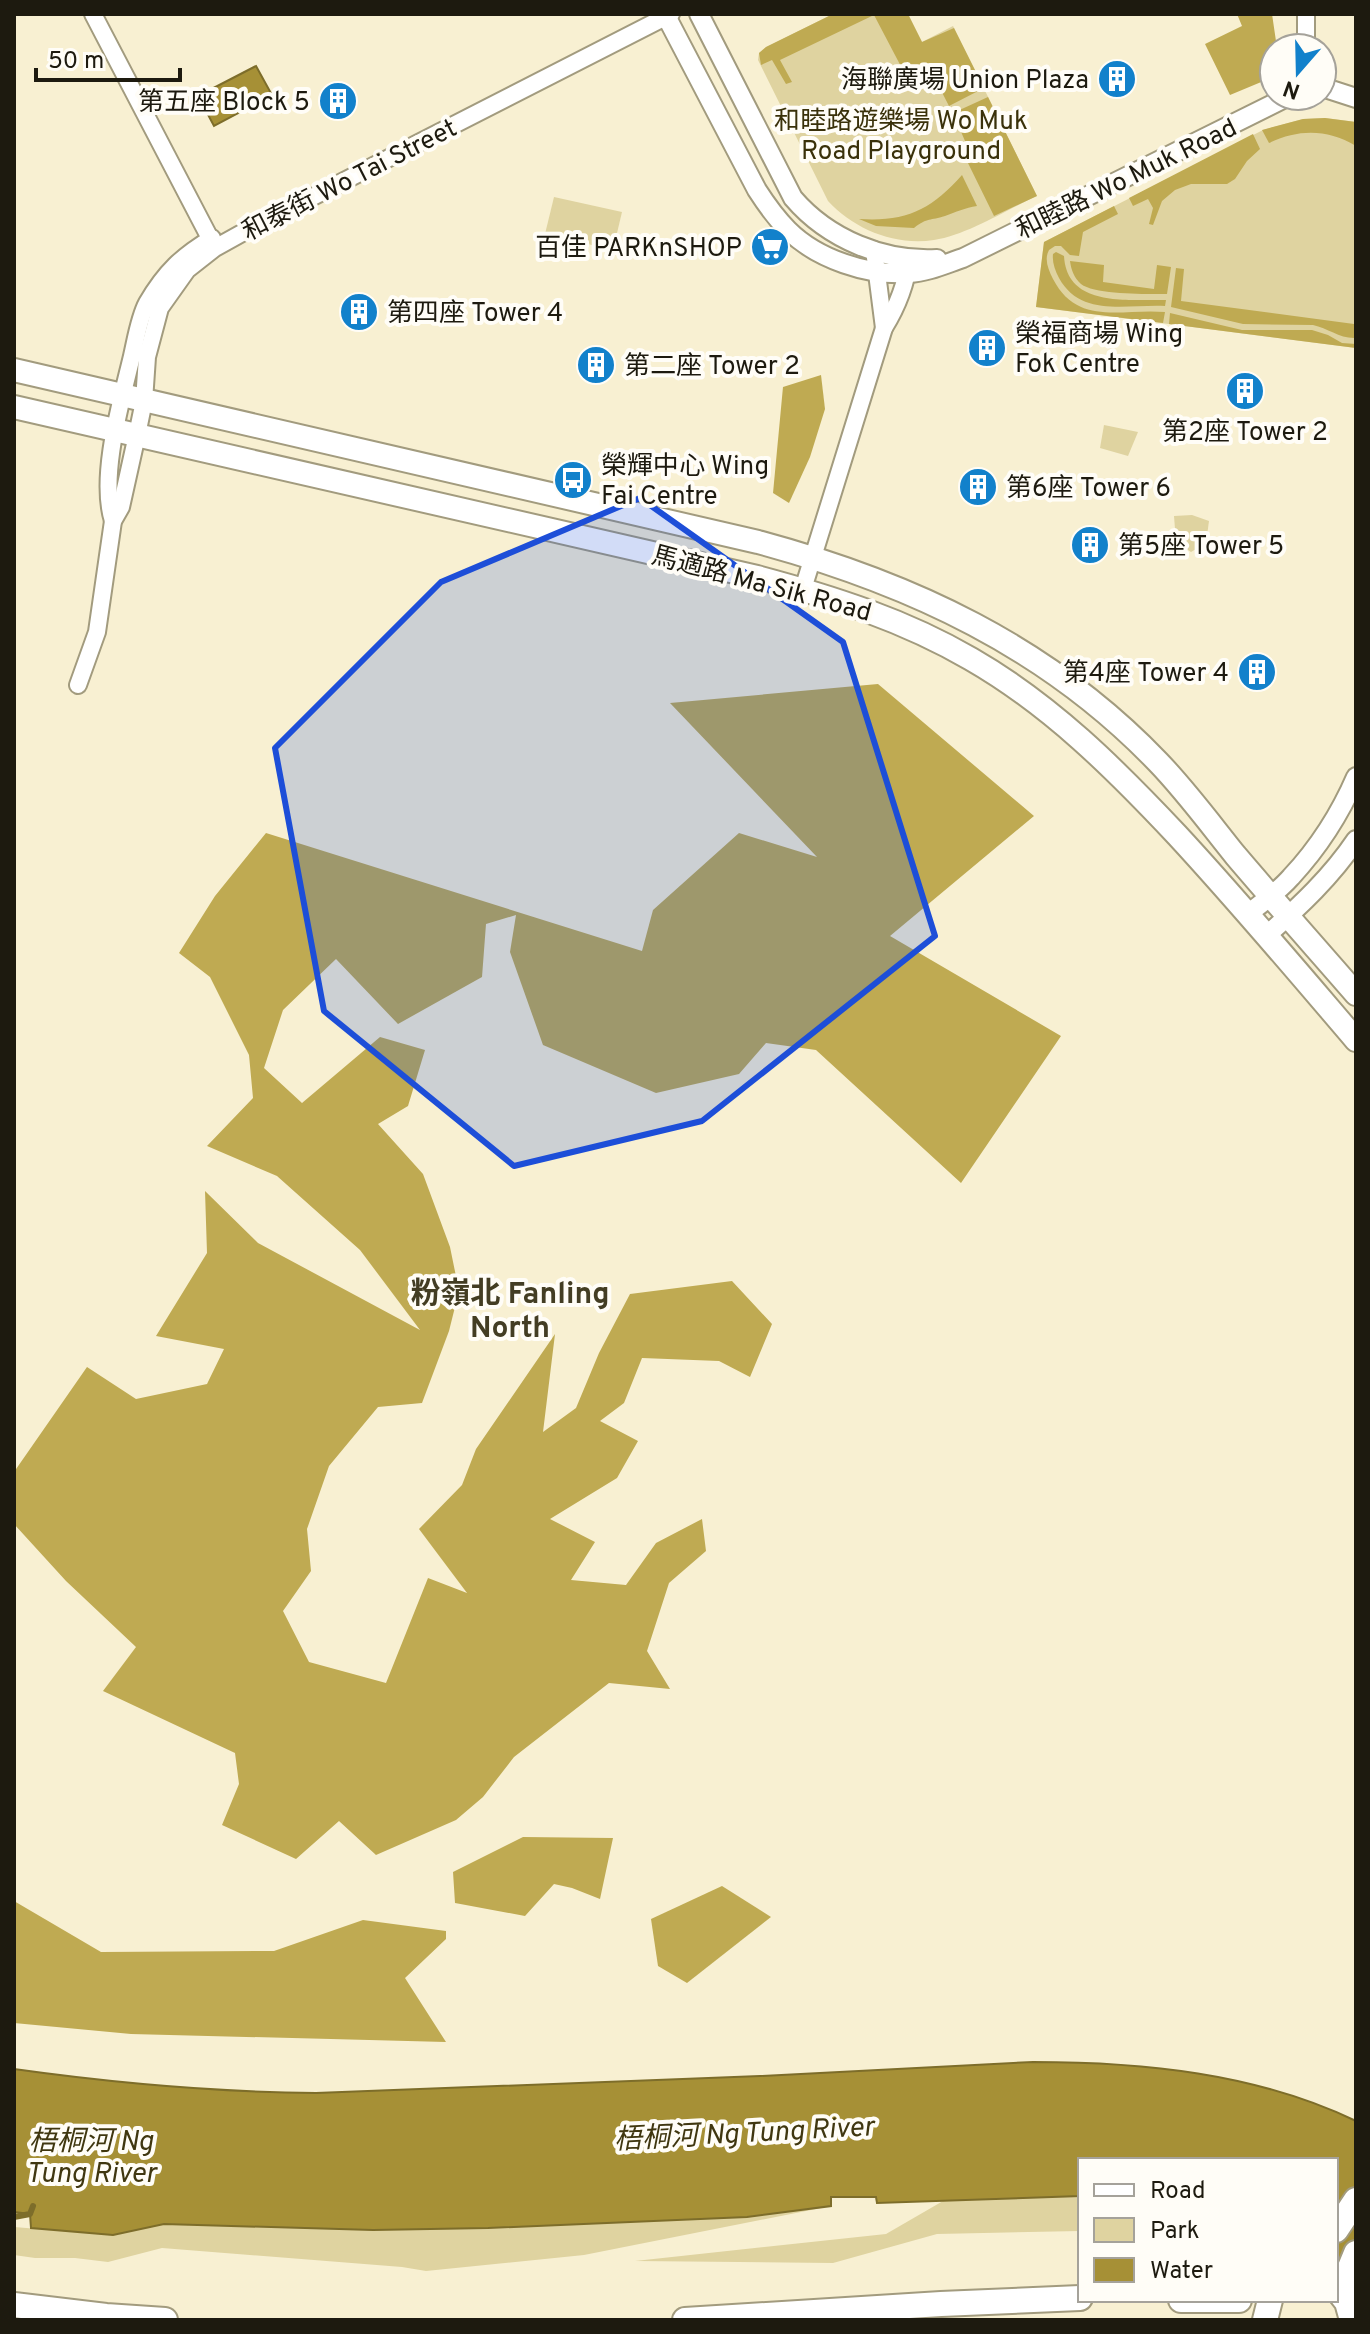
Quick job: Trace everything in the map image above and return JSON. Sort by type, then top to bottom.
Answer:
[{"type":"main road","name":"馬適路 Ma Sik Road","points":[[14,370],[758,542],[840,566],[946,609],[1018,648],[1048,669],[1159,763],[1356,994]]},
{"type":"main road","name":"馬適路 Ma Sik Road","points":[[14,407],[757,577],[860,608],[936,640],[1034,700],[1093,750],[1248,914],[1356,1040]]},
{"type":"main road","points":[[1338,2227],[1356,2200]]},
{"type":"main road","points":[[1352,2320],[1342,2287],[1356,2253]]},
{"type":"main road","points":[[685,2320],[1075,2298]]},
{"type":"main road","points":[[14,2305],[165,2320]]},
{"type":"street","points":[[93,14],[213,243]]},
{"type":"street","name":"和睦路 Wo Muk Road","points":[[699,14],[793,198],[831,232],[908,266]]},
{"type":"street","name":"和泰街 Wo Tai Street","points":[[126,433],[122,395],[145,307],[177,262],[664,15]]},
{"type":"street","name":"和睦路 Wo Muk Road","points":[[664,15],[757,190],[788,230],[822,254],[875,270],[963,258],[1258,111]]},
{"type":"street","name":"和泰街 Wo Tai Street","points":[[126,433],[144,401],[147,357],[160,308],[187,270],[213,243]]},
{"type":"street","points":[[874,250],[884,328]]},
{"type":"street","points":[[803,589],[884,328],[897,308],[908,266]]},
{"type":"street","points":[[78,685],[97,632],[113,521],[121,507],[126,433]]},
{"type":"street","points":[[1248,914],[1289,879],[1320,842],[1356,777]]},
{"type":"street","points":[[1267,935],[1309,899],[1344,859],[1356,840]]},
{"type":"highlighted area","points":[[640,498],[843,642],[935,936],[702,1121],[514,1166],[324,1011],[275,748],[441,582]]},
{"type":"green space","name":"和睦路遊樂場 Wo Muk Road Playground","points":[[833,14],[908,14],[922,42],[953,26],[1037,196],[960,233],[934,240],[890,238],[862,227],[838,211],[828,201],[758,60],[759,53],[766,47]]},
{"type":"green space","points":[[1303,119],[1356,122],[1356,348],[1036,307],[1044,242],[1263,130]]},
{"type":"green space","points":[[554,197],[622,212],[613,250],[545,234]]},
{"type":"green space","points":[[1104,425],[1138,432],[1128,456],[1100,448]]},
{"type":"green space","points":[[1192,515],[1209,521],[1206,543],[1191,552],[1176,542],[1174,516]]},
{"type":"green space","points":[[1078,2196],[1078,2231],[937,2234],[833,2263],[635,2261],[886,2234],[943,2201]]},
{"type":"green space","points":[[831,2206],[584,2255],[426,2271],[162,2248],[108,2262],[14,2255],[14,2227],[113,2235],[164,2224],[373,2230],[488,2228],[747,2217]]},
{"type":"shaded area","points":[[833,14],[908,14],[922,42],[954,28],[984,88],[949,106],[929,67],[906,76],[874,15],[780,60],[792,82],[786,84],[772,60],[761,65],[759,53],[766,47]]},
{"type":"shaded area","points":[[1237,14],[1272,14],[1275,32],[1258,32],[1258,83],[1230,95],[1205,44],[1242,26]]},
{"type":"shaded area","points":[[988,97],[1037,196],[994,216],[966,159],[968,148],[953,113]]},
{"type":"shaded area","points":[[1303,119],[1356,122],[1356,146],[1334,136],[1313,133],[1291,135],[1269,143],[1262,130]]},
{"type":"shaded area","points":[[1253,134],[1260,149],[1227,184],[1191,184],[1175,190],[1162,201],[1153,225],[1149,224],[1153,208],[1148,199],[1133,206],[1129,198]]},
{"type":"shaded area","points":[[962,175],[977,206],[926,221],[914,228],[876,226],[859,219],[891,218],[916,211],[939,197]]},
{"type":"shaded area","points":[[1114,206],[1118,214],[1083,232],[1079,256],[1070,255],[1061,246],[1049,250],[1047,260],[1050,272],[1063,294],[1075,304],[1102,312],[1165,312],[1163,323],[1036,307],[1044,242]]},
{"type":"shaded area","points":[[1056,252],[1064,256],[1068,273],[1076,285],[1088,293],[1118,299],[1166,300],[1165,306],[1106,306],[1080,299],[1068,291],[1059,278],[1053,260]]},
{"type":"shaded area","points":[[1070,261],[1104,265],[1103,282],[1154,289],[1157,265],[1171,267],[1167,294],[1122,293],[1088,288],[1076,279]]},
{"type":"shaded area","points":[[1176,268],[1184,269],[1181,301],[1354,324],[1356,315],[1356,338],[1313,325],[1243,324],[1171,307]]},
{"type":"shaded area","points":[[1170,313],[1242,330],[1312,330],[1342,343],[1356,344],[1356,348],[1169,324]]},
{"type":"shaded area","points":[[821,375],[825,409],[810,457],[789,503],[773,493],[783,387]]},
{"type":"shaded area","points":[[878,684],[1034,816],[890,936],[1061,1036],[961,1183],[816,1050],[766,1043],[739,1074],[656,1093],[543,1045],[510,952],[516,915],[486,924],[482,977],[398,1024],[336,959],[283,1010],[264,1068],[302,1103],[380,1037],[425,1050],[408,1106],[378,1124],[423,1174],[450,1247],[459,1291],[449,1331],[422,1403],[378,1407],[329,1466],[307,1529],[311,1571],[283,1611],[309,1662],[386,1683],[428,1578],[467,1593],[419,1529],[462,1485],[476,1449],[555,1334],[543,1432],[576,1408],[599,1353],[630,1294],[732,1281],[772,1324],[750,1377],[719,1361],[642,1358],[624,1403],[600,1421],[638,1441],[617,1478],[550,1519],[595,1542],[571,1580],[626,1585],[656,1543],[702,1519],[706,1551],[669,1583],[647,1651],[670,1689],[609,1683],[514,1757],[483,1797],[456,1820],[376,1855],[339,1821],[296,1859],[222,1825],[239,1784],[235,1753],[103,1691],[136,1647],[66,1581],[14,1524],[14,1472],[87,1367],[136,1399],[207,1384],[224,1349],[156,1336],[207,1253],[205,1191],[258,1243],[420,1330],[360,1250],[277,1176],[207,1146],[253,1098],[249,1055],[210,977],[179,953],[215,896],[266,833],[642,951],[653,910],[739,833],[817,857],[670,703]]},
{"type":"shaded area","points":[[523,1837],[613,1838],[600,1899],[554,1884],[525,1916],[455,1903],[453,1872]]},
{"type":"shaded area","points":[[722,1886],[771,1917],[687,1983],[658,1966],[651,1919]]},
{"type":"shaded area","points":[[14,1901],[101,1952],[274,1951],[363,1920],[446,1931],[446,1939],[405,1978],[446,2042],[131,2034],[14,2023]]},
{"type":"water","points":[[256,66],[272,95],[214,126],[198,96]]},
{"type":"water","name":"梧桐河 Ng Tung River","points":[[1033,2062],[1115,2064],[1239,2081],[1279,2092],[1356,2121],[1356,2273],[1338,2265],[1338,2158],[1078,2158],[1078,2196],[877,2203],[876,2197],[831,2197],[831,2206],[747,2217],[488,2228],[373,2230],[164,2224],[113,2235],[31,2228],[30,2214],[14,2212],[14,2069],[165,2086],[316,2093]]},
{"type":"waterway","points":[[14,2217],[30,2214],[33,2206]]},
{"type":"place","name":"海聯廣場 Union Plaza","points":[[1117,79]]},
{"type":"place","name":"第五座 Block 5","points":[[338,101]]},
{"type":"place","name":"百佳 PARKnSHOP","points":[[770,247]]},
{"type":"place","name":"第四座 Tower 4","points":[[359,312]]},
{"type":"place","name":"榮福商場 Wing Fok Centre","points":[[987,348]]},
{"type":"place","name":"第二座 Tower 2","points":[[596,365]]},
{"type":"place","name":"第2座 Tower 2","points":[[1245,391]]},
{"type":"place","name":"榮輝中心 Wing Fai Centre","points":[[573,480]]},
{"type":"place","name":"第6座 Tower 6","points":[[978,487]]},
{"type":"place","name":"第5座 Tower 5","points":[[1090,545]]},
{"type":"place","name":"第4座 Tower 4","points":[[1257,672]]},
{"type":"district","name":"粉嶺北 Fanling North","points":[[510,1310]]}]
